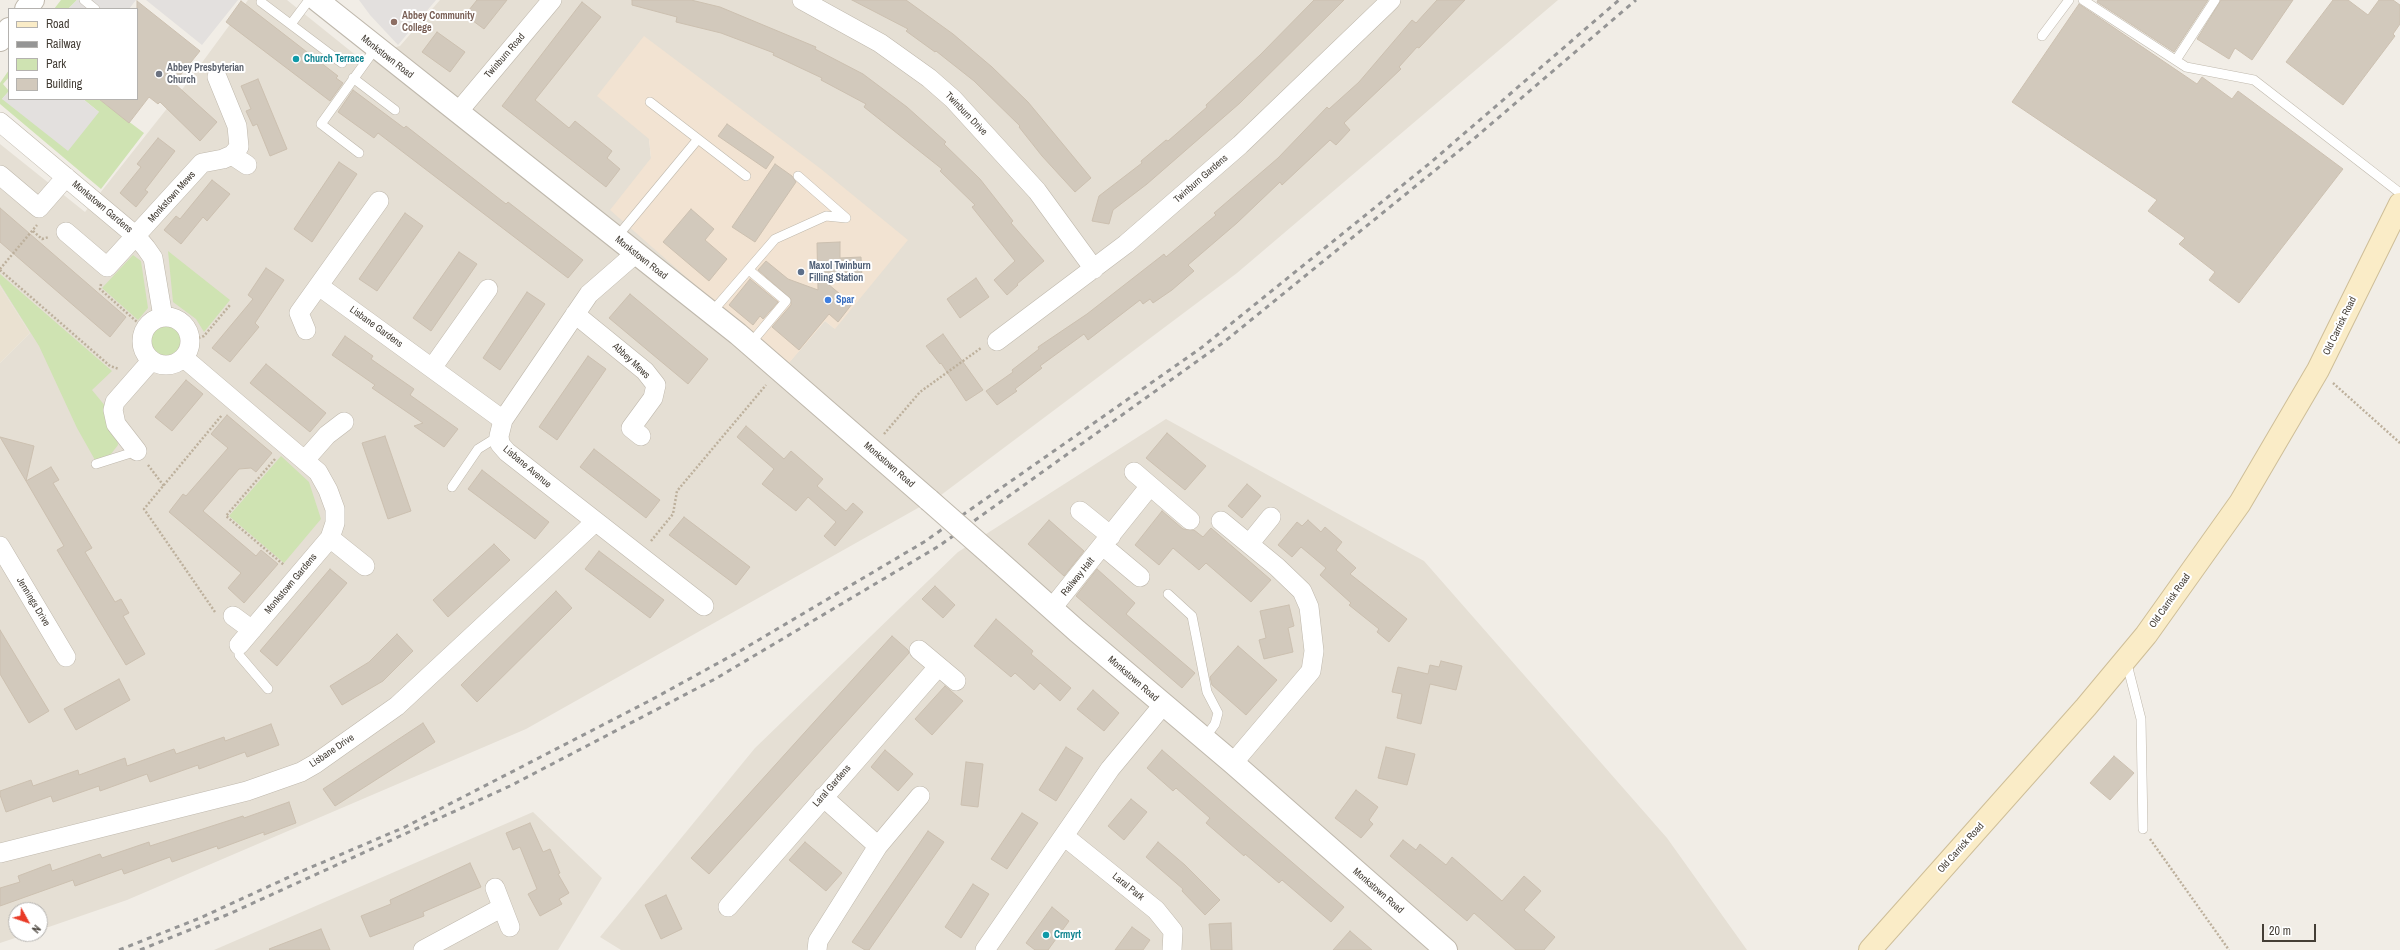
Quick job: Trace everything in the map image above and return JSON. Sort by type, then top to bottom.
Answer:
[{"type":"main road","name":"Old Carrick Road","points":[[1870,950],[2146,635],[2240,503],[2318,370],[2400,204]]},
{"type":"street","points":[[27,8],[33,0]]},
{"type":"street","name":"Monkstown Road","points":[[316,0],[375,49],[458,112],[750,344],[1446,950]]},
{"type":"street","name":"Twinburn Road","points":[[458,112],[552,0]]},
{"type":"street","name":"Twinburn Drive","points":[[802,0],[880,43],[929,78],[953,99],[1037,191],[1094,269]]},
{"type":"street","name":"Twinburn Gardens","points":[[997,341],[1094,269],[1240,145],[1391,0]]},
{"type":"street","points":[[0,40],[8,31]]},
{"type":"street","name":"Monkstown Mews","points":[[107,267],[202,163],[223,159],[240,160],[236,126],[217,77]]},
{"type":"street","name":"Monkstown Gardens","points":[[0,122],[136,236],[152,258],[163,317]]},
{"type":"street","points":[[0,175],[39,208],[66,177]]},
{"type":"street","points":[[306,330],[299,312],[379,201]]},
{"type":"street","points":[[66,232],[107,267]]},
{"type":"street","points":[[501,428],[588,294],[635,254]]},
{"type":"street","name":"Lisbane Gardens","points":[[319,286],[432,368],[501,428]]},
{"type":"street","points":[[432,368],[488,289]]},
{"type":"street","name":"Abbey Mews","points":[[575,314],[645,371],[656,385],[653,398],[631,428],[641,436]]},
{"type":"street","points":[[171,317],[182,323],[189,333],[191,341],[190,349],[184,358],[173,365],[166,366],[151,361],[143,349],[143,335],[145,328],[156,319],[171,317]]},
{"type":"street","name":"Monkstown Gardens","points":[[184,358],[318,472],[328,490],[335,509],[335,523],[330,538],[239,645]]},
{"type":"street","points":[[137,450],[116,424],[113,410],[116,402],[151,361]]},
{"type":"street","points":[[305,460],[327,435],[344,422]]},
{"type":"street","name":"Lisbane Avenue","points":[[501,428],[500,444],[507,452],[704,606]]},
{"type":"street","points":[[1134,472],[1190,520]]},
{"type":"street","name":"Railway Halt","points":[[1052,608],[1150,486]]},
{"type":"street","points":[[1080,511],[1140,577]]},
{"type":"street","points":[[1249,544],[1271,517]]},
{"type":"street","points":[[1222,521],[1302,591],[1309,607],[1314,651],[1310,671],[1233,763]]},
{"type":"street","name":"Lisbane Drive","points":[[0,853],[247,791],[301,772],[315,764],[397,706],[595,522]]},
{"type":"street","points":[[330,538],[365,566]]},
{"type":"street","name":"Jennings Drive","points":[[0,546],[66,657]]},
{"type":"street","points":[[233,616],[252,630]]},
{"type":"street","points":[[919,650],[956,681]]},
{"type":"street","name":"Laral Gardens","points":[[728,907],[938,667]]},
{"type":"street","points":[[985,950],[1110,769],[1163,705]]},
{"type":"street","points":[[817,950],[818,941],[878,846],[920,796]]},
{"type":"street","points":[[823,797],[878,846]]},
{"type":"street","name":"Laral Park","points":[[1064,836],[1156,910],[1173,931],[1172,950]]},
{"type":"street","points":[[495,888],[501,908],[510,927]]},
{"type":"street","points":[[423,950],[501,908]]},
{"type":"lane","points":[[84,0],[94,8]]},
{"type":"lane","points":[[291,24],[309,0]]},
{"type":"lane","points":[[2042,36],[2069,0]]},
{"type":"lane","points":[[2084,0],[2186,67],[2254,80],[2400,193]]},
{"type":"lane","points":[[2176,60],[2216,0]]},
{"type":"lane","points":[[261,2],[342,63]]},
{"type":"lane","points":[[359,152],[322,124],[353,78],[375,49]]},
{"type":"lane","points":[[353,78],[396,110]]},
{"type":"lane","points":[[650,102],[746,176]]},
{"type":"lane","points":[[616,238],[698,139]]},
{"type":"lane","points":[[711,313],[775,239],[826,216],[846,218],[798,176]]},
{"type":"lane","points":[[749,270],[786,301],[750,344]]},
{"type":"lane","points":[[452,487],[478,449],[501,428]]},
{"type":"lane","points":[[96,464],[137,450]]},
{"type":"lane","points":[[1168,594],[1192,616],[1207,692],[1218,713],[1216,724],[1204,739]]},
{"type":"lane","points":[[239,645],[239,655],[268,689]]},
{"type":"lane","points":[[2126,659],[2140,719],[2143,829]]},
{"type":"path","points":[[107,267],[100,289],[145,328]]},
{"type":"path","points":[[0,270],[110,366],[139,375]]},
{"type":"path","points":[[191,341],[204,336],[230,305]]},
{"type":"path","points":[[873,451],[884,435],[920,392],[974,353],[997,341]]},
{"type":"path","points":[[640,556],[673,514],[677,491],[779,369]]},
{"type":"path","points":[[2318,370],[2400,444]]},
{"type":"path","points":[[233,616],[221,618],[211,608],[144,509],[234,401]]},
{"type":"path","points":[[287,445],[226,516],[298,576]]},
{"type":"path","points":[[137,450],[164,486]]},
{"type":"path","points":[[2143,829],[2229,950]]},
{"type":"shaded area","points":[[77,0],[136,0],[130,8],[69,8]]},
{"type":"shaded area","points":[[146,0],[238,0],[202,45]]},
{"type":"shaded area","points":[[248,0],[287,0],[358,57],[400,46],[440,0],[1558,0],[1237,273],[941,495],[526,729],[127,900],[48,927],[48,902],[8,902],[8,940],[0,943],[0,363],[30,333],[0,286],[0,144],[85,212],[184,87]],"holes":[[[649,139],[835,329],[825,321],[789,362],[651,158]]]},
{"type":"shaded area","name":"Abbey Community College","points":[[359,0],[436,0],[398,45],[370,15]]},
{"type":"shaded area","points":[[644,36],[821,169],[908,240],[835,329],[825,321],[789,363],[703,292],[610,210],[651,158],[649,139],[597,96]]},
{"type":"shaded area","points":[[8,92],[8,100],[84,100],[99,112],[68,151],[2,99]]},
{"type":"shaded area","points":[[0,286],[30,333],[0,363]]},
{"type":"shaded area","points":[[1166,419],[1424,561],[1667,838],[1747,950],[621,950],[600,937],[755,748],[958,552]]},
{"type":"shaded area","points":[[533,812],[602,878],[558,950],[214,950]]},
{"type":"green space","points":[[61,0],[77,0],[69,8],[55,8]]},
{"type":"green space","points":[[8,71],[8,78],[3,84],[8,90],[8,92],[2,99],[99,112],[84,100],[100,100],[144,133],[101,189],[0,104],[0,83]]},
{"type":"green space","points":[[168,251],[230,300],[204,332],[196,319],[173,302]]},
{"type":"green space","points":[[133,255],[141,261],[148,308],[138,320],[102,288]]},
{"type":"green space","points":[[0,274],[112,371],[92,390],[106,407],[117,438],[118,445],[111,454],[95,460],[77,428],[39,346],[0,284]]},
{"type":"green space","points":[[167,325],[179,330],[184,342],[179,354],[167,359],[155,354],[150,342],[155,330]]},
{"type":"green space","points":[[281,456],[309,482],[321,519],[284,563],[229,516]]},
{"type":"building","points":[[477,0],[507,0],[484,29],[465,15]]},
{"type":"building","points":[[632,0],[691,0],[720,7],[816,47],[815,49],[863,74],[907,107],[946,142],[944,144],[980,179],[1013,221],[1011,223],[1044,261],[1017,284],[1018,285],[1007,295],[994,280],[1015,261],[972,207],[975,205],[940,171],[942,169],[864,107],[866,104],[821,80],[822,78],[773,55],[774,53],[721,33],[676,22],[677,17],[632,5]]},
{"type":"building","points":[[852,0],[906,0],[953,34],[992,67],[1028,102],[1091,178],[1075,192],[1042,156],[1019,127],[1020,126],[974,81],[936,51],[935,52],[906,31],[908,29]]},
{"type":"building","points":[[1314,0],[1344,0],[1240,103],[1147,184],[1113,210],[1109,224],[1092,221],[1099,196],[1142,163],[1141,161],[1166,140],[1168,141],[1207,107],[1206,105],[1260,55]]},
{"type":"building","points":[[1437,0],[1465,0],[1419,48],[1417,47],[1399,67],[1401,69],[1344,123],[1350,130],[1336,145],[1330,140],[1282,185],[1280,182],[1237,223],[1188,265],[1194,271],[1172,290],[1153,303],[1150,299],[1143,304],[1140,300],[1088,340],[1084,334],[1040,366],[1042,368],[1015,389],[1017,391],[997,405],[986,391],[1013,372],[1012,370],[1039,349],[1038,347],[1087,314],[1164,254],[1166,257],[1216,215],[1214,213],[1278,158],[1327,107],[1329,109],[1359,82],[1412,20],[1416,23]]},
{"type":"building","points":[[2098,0],[2208,0],[2174,52],[2097,2]]},
{"type":"building","points":[[2221,0],[2293,0],[2252,60],[2235,48],[2229,59],[2197,39]]},
{"type":"building","points":[[2333,0],[2348,0],[2368,15],[2379,0],[2393,0],[2400,5],[2400,24],[2393,34],[2395,36],[2343,105],[2286,62]]},
{"type":"building","name":"Abbey Presbyterian Church","points":[[137,1],[200,51],[174,83],[217,122],[200,141],[160,102],[158,104],[149,97],[129,123],[100,100],[138,100]]},
{"type":"building","points":[[241,1],[338,76],[336,78],[343,83],[330,101],[226,22]]},
{"type":"building","points":[[582,2],[601,17],[535,100],[569,128],[575,121],[612,151],[607,158],[620,169],[606,187],[502,106]]},
{"type":"building","points":[[2079,4],[2197,84],[2202,77],[2232,99],[2238,91],[2343,169],[2239,303],[2209,280],[2215,272],[2179,244],[2185,238],[2148,211],[2157,200],[2012,102]]},
{"type":"building","points":[[437,32],[465,52],[450,72],[422,52]]},
{"type":"building","points":[[258,79],[287,149],[270,156],[257,124],[253,126],[246,111],[251,109],[241,86]]},
{"type":"building","points":[[353,90],[404,128],[406,126],[506,204],[508,202],[583,260],[568,278],[378,133],[374,138],[338,112]]},
{"type":"building","points":[[727,124],[774,157],[766,169],[718,136]]},
{"type":"building","points":[[158,138],[175,151],[145,190],[148,192],[136,207],[120,193],[141,167],[137,164]]},
{"type":"building","points":[[339,162],[357,174],[312,242],[294,229]]},
{"type":"building","points":[[775,164],[792,176],[796,182],[755,242],[732,227]]},
{"type":"building","points":[[212,180],[230,194],[207,221],[203,217],[181,244],[164,230],[176,216],[180,219]]},
{"type":"building","points":[[0,208],[126,317],[110,337],[0,242]]},
{"type":"building","points":[[691,209],[714,229],[705,240],[727,259],[709,281],[663,242]]},
{"type":"building","points":[[405,213],[423,226],[377,291],[359,279]]},
{"type":"building","name":"Spar","points":[[840,242],[840,258],[861,257],[862,278],[822,279],[852,304],[838,322],[829,314],[799,350],[772,327],[791,305],[791,299],[758,270],[766,261],[788,279],[818,290],[817,243]]},
{"type":"building","points":[[459,252],[477,264],[431,331],[413,318]]},
{"type":"building","points":[[266,268],[284,280],[255,323],[259,327],[230,362],[212,348],[253,299],[248,295]]},
{"type":"building","points":[[976,278],[989,297],[960,318],[947,299]]},
{"type":"building","points":[[750,279],[778,302],[763,319],[760,316],[753,325],[729,305]]},
{"type":"building","points":[[527,292],[545,304],[500,370],[483,358]]},
{"type":"building","points":[[630,294],[708,359],[688,384],[609,318]]},
{"type":"building","points":[[943,334],[983,390],[966,401],[941,363],[940,364],[926,346]]},
{"type":"building","points":[[345,336],[373,356],[371,359],[414,389],[410,395],[458,429],[444,447],[414,426],[423,423],[372,388],[375,385],[332,355]]},
{"type":"building","points":[[588,356],[606,369],[557,440],[539,427]]},
{"type":"building","points":[[266,364],[326,413],[310,432],[250,383]]},
{"type":"building","points":[[186,380],[203,394],[172,431],[155,417]]},
{"type":"building","points":[[227,415],[272,453],[256,472],[251,468],[239,469],[203,511],[256,556],[261,550],[278,564],[244,603],[228,588],[241,573],[169,512],[183,494],[186,496],[228,448],[211,434]]},
{"type":"building","points":[[746,426],[784,459],[791,451],[823,479],[817,486],[846,511],[853,503],[863,512],[835,546],[824,536],[836,522],[808,497],[796,511],[762,484],[774,469],[737,437]]},
{"type":"building","points":[[1167,433],[1206,466],[1185,490],[1146,458]]},
{"type":"building","points":[[385,436],[411,511],[388,519],[362,443]]},
{"type":"building","points":[[0,437],[34,446],[26,481]]},
{"type":"building","points":[[594,449],[660,500],[646,518],[580,467]]},
{"type":"building","points":[[51,467],[59,480],[53,483],[92,548],[85,552],[115,602],[121,599],[129,613],[123,616],[145,654],[126,665],[57,550],[64,546],[26,481]]},
{"type":"building","points":[[482,470],[549,522],[535,539],[468,489]]},
{"type":"building","points":[[1247,484],[1261,496],[1242,518],[1228,506]]},
{"type":"building","points":[[1162,511],[1183,529],[1194,530],[1203,537],[1211,528],[1271,580],[1251,602],[1206,563],[1199,570],[1173,548],[1159,565],[1135,545]]},
{"type":"building","points":[[684,517],[750,567],[736,585],[669,535]]},
{"type":"building","points":[[1049,520],[1084,551],[1064,576],[1028,544]]},
{"type":"building","points":[[1308,520],[1321,532],[1325,527],[1342,542],[1336,550],[1356,568],[1350,574],[1407,619],[1389,642],[1377,632],[1379,629],[1349,605],[1351,603],[1320,575],[1326,568],[1301,547],[1292,557],[1278,545],[1297,522],[1302,526]]},
{"type":"building","points":[[494,544],[510,560],[448,617],[433,600]]},
{"type":"building","points":[[599,551],[664,600],[650,618],[585,569]]},
{"type":"building","points":[[330,569],[347,583],[277,666],[260,651]]},
{"type":"building","points":[[1097,569],[1135,603],[1126,614],[1195,673],[1182,688],[1076,596]]},
{"type":"building","points":[[935,586],[955,605],[943,618],[922,599]]},
{"type":"building","points":[[556,591],[572,608],[477,702],[461,685]]},
{"type":"building","points":[[1289,605],[1294,626],[1288,628],[1293,652],[1264,659],[1259,640],[1266,638],[1260,611]]},
{"type":"building","points":[[996,619],[1033,651],[1031,654],[1071,688],[1060,701],[1040,683],[1034,690],[1015,673],[1011,677],[974,646]]},
{"type":"building","points":[[0,630],[49,711],[29,723],[0,674]]},
{"type":"building","points":[[397,634],[413,651],[383,681],[342,705],[330,686],[369,662]]},
{"type":"building","points":[[892,636],[908,650],[909,653],[709,874],[691,858]]},
{"type":"building","points":[[1238,646],[1277,680],[1246,715],[1212,685],[1210,677]]},
{"type":"building","points":[[1441,661],[1462,666],[1456,690],[1430,684],[1421,724],[1397,718],[1402,694],[1392,692],[1398,667],[1428,674],[1430,665],[1439,667]]},
{"type":"building","points":[[119,679],[130,700],[76,730],[64,709]]},
{"type":"building","points":[[945,686],[963,701],[932,735],[915,719]]},
{"type":"building","points":[[1093,690],[1119,713],[1104,731],[1077,709]]},
{"type":"building","points":[[423,723],[435,742],[335,806],[323,789]]},
{"type":"building","points":[[271,724],[279,745],[247,757],[245,752],[199,769],[198,765],[150,782],[147,774],[100,791],[99,786],[53,802],[51,796],[6,812],[0,795],[0,791],[31,780],[33,786],[78,770],[79,775],[125,758],[127,766],[174,749],[176,754],[224,737],[225,741]]},
{"type":"building","points":[[1066,747],[1083,758],[1056,801],[1039,790]]},
{"type":"building","points":[[1386,747],[1415,754],[1407,785],[1378,778]]},
{"type":"building","points":[[885,750],[913,774],[898,791],[871,767]]},
{"type":"building","points":[[1162,750],[1344,907],[1331,922],[1282,880],[1279,883],[1245,854],[1244,856],[1206,823],[1210,818],[1176,788],[1173,791],[1147,768]]},
{"type":"building","points":[[2114,756],[2134,773],[2110,800],[2090,783]]},
{"type":"building","points":[[966,762],[983,764],[978,807],[961,805]]},
{"type":"building","points":[[1356,790],[1378,807],[1369,820],[1373,824],[1361,838],[1335,818]]},
{"type":"building","points":[[1131,799],[1147,812],[1124,840],[1108,826]]},
{"type":"building","points":[[289,802],[296,823],[264,835],[264,832],[218,849],[217,846],[172,862],[170,857],[124,874],[122,869],[75,886],[73,880],[0,906],[0,888],[20,882],[18,876],[50,864],[52,871],[100,854],[102,858],[149,842],[150,846],[243,816],[244,818]]},
{"type":"building","points":[[1022,813],[1038,823],[1007,869],[991,859]]},
{"type":"building","points":[[530,823],[543,852],[550,849],[560,873],[558,874],[569,893],[559,899],[562,904],[540,916],[528,894],[537,889],[520,847],[513,850],[506,833]]},
{"type":"building","points":[[928,831],[944,842],[869,950],[865,950],[852,942]]},
{"type":"building","points":[[1403,840],[1416,850],[1420,844],[1446,865],[1452,857],[1502,901],[1524,876],[1541,891],[1524,910],[1555,937],[1544,950],[1516,950],[1474,913],[1467,921],[1390,856]]},
{"type":"building","points":[[805,842],[842,873],[826,891],[789,860]]},
{"type":"building","points":[[1158,842],[1185,865],[1220,900],[1205,915],[1182,891],[1183,889],[1146,857]]},
{"type":"building","points":[[470,863],[481,887],[423,912],[424,916],[370,937],[361,916],[391,904],[390,900]]},
{"type":"building","points":[[973,884],[989,894],[961,938],[945,927]]},
{"type":"building","points":[[666,895],[682,929],[661,939],[645,905]]},
{"type":"building","name":"Crmyrt","points":[[1052,907],[1069,921],[1048,950],[1035,950],[1026,943]]},
{"type":"building","points":[[1231,923],[1232,950],[1211,950],[1209,924]]},
{"type":"building","points":[[1132,927],[1150,940],[1143,950],[1115,950]]},
{"type":"building","points":[[321,929],[330,950],[269,949]]},
{"type":"building","points":[[1350,931],[1372,950],[1333,950]]},
{"type":"railway","points":[[119,950],[200,918],[300,872],[405,827],[651,700],[740,651],[924,542],[1201,348],[1430,163],[1619,0]]},
{"type":"railway","points":[[140,950],[229,914],[510,786],[715,679],[939,546],[1224,342],[1476,137],[1636,0]]},
{"type":"place","name":"Abbey Community College","points":[[394,22]]},
{"type":"place","name":"Church Terrace","points":[[296,59]]},
{"type":"place","name":"Abbey Presbyterian Church","points":[[159,74]]},
{"type":"place","name":"Maxol Twinburn Filling Station","points":[[801,272]]},
{"type":"place","name":"Spar","points":[[828,300]]},
{"type":"place","name":"Crmyrt","points":[[1046,935]]}]
